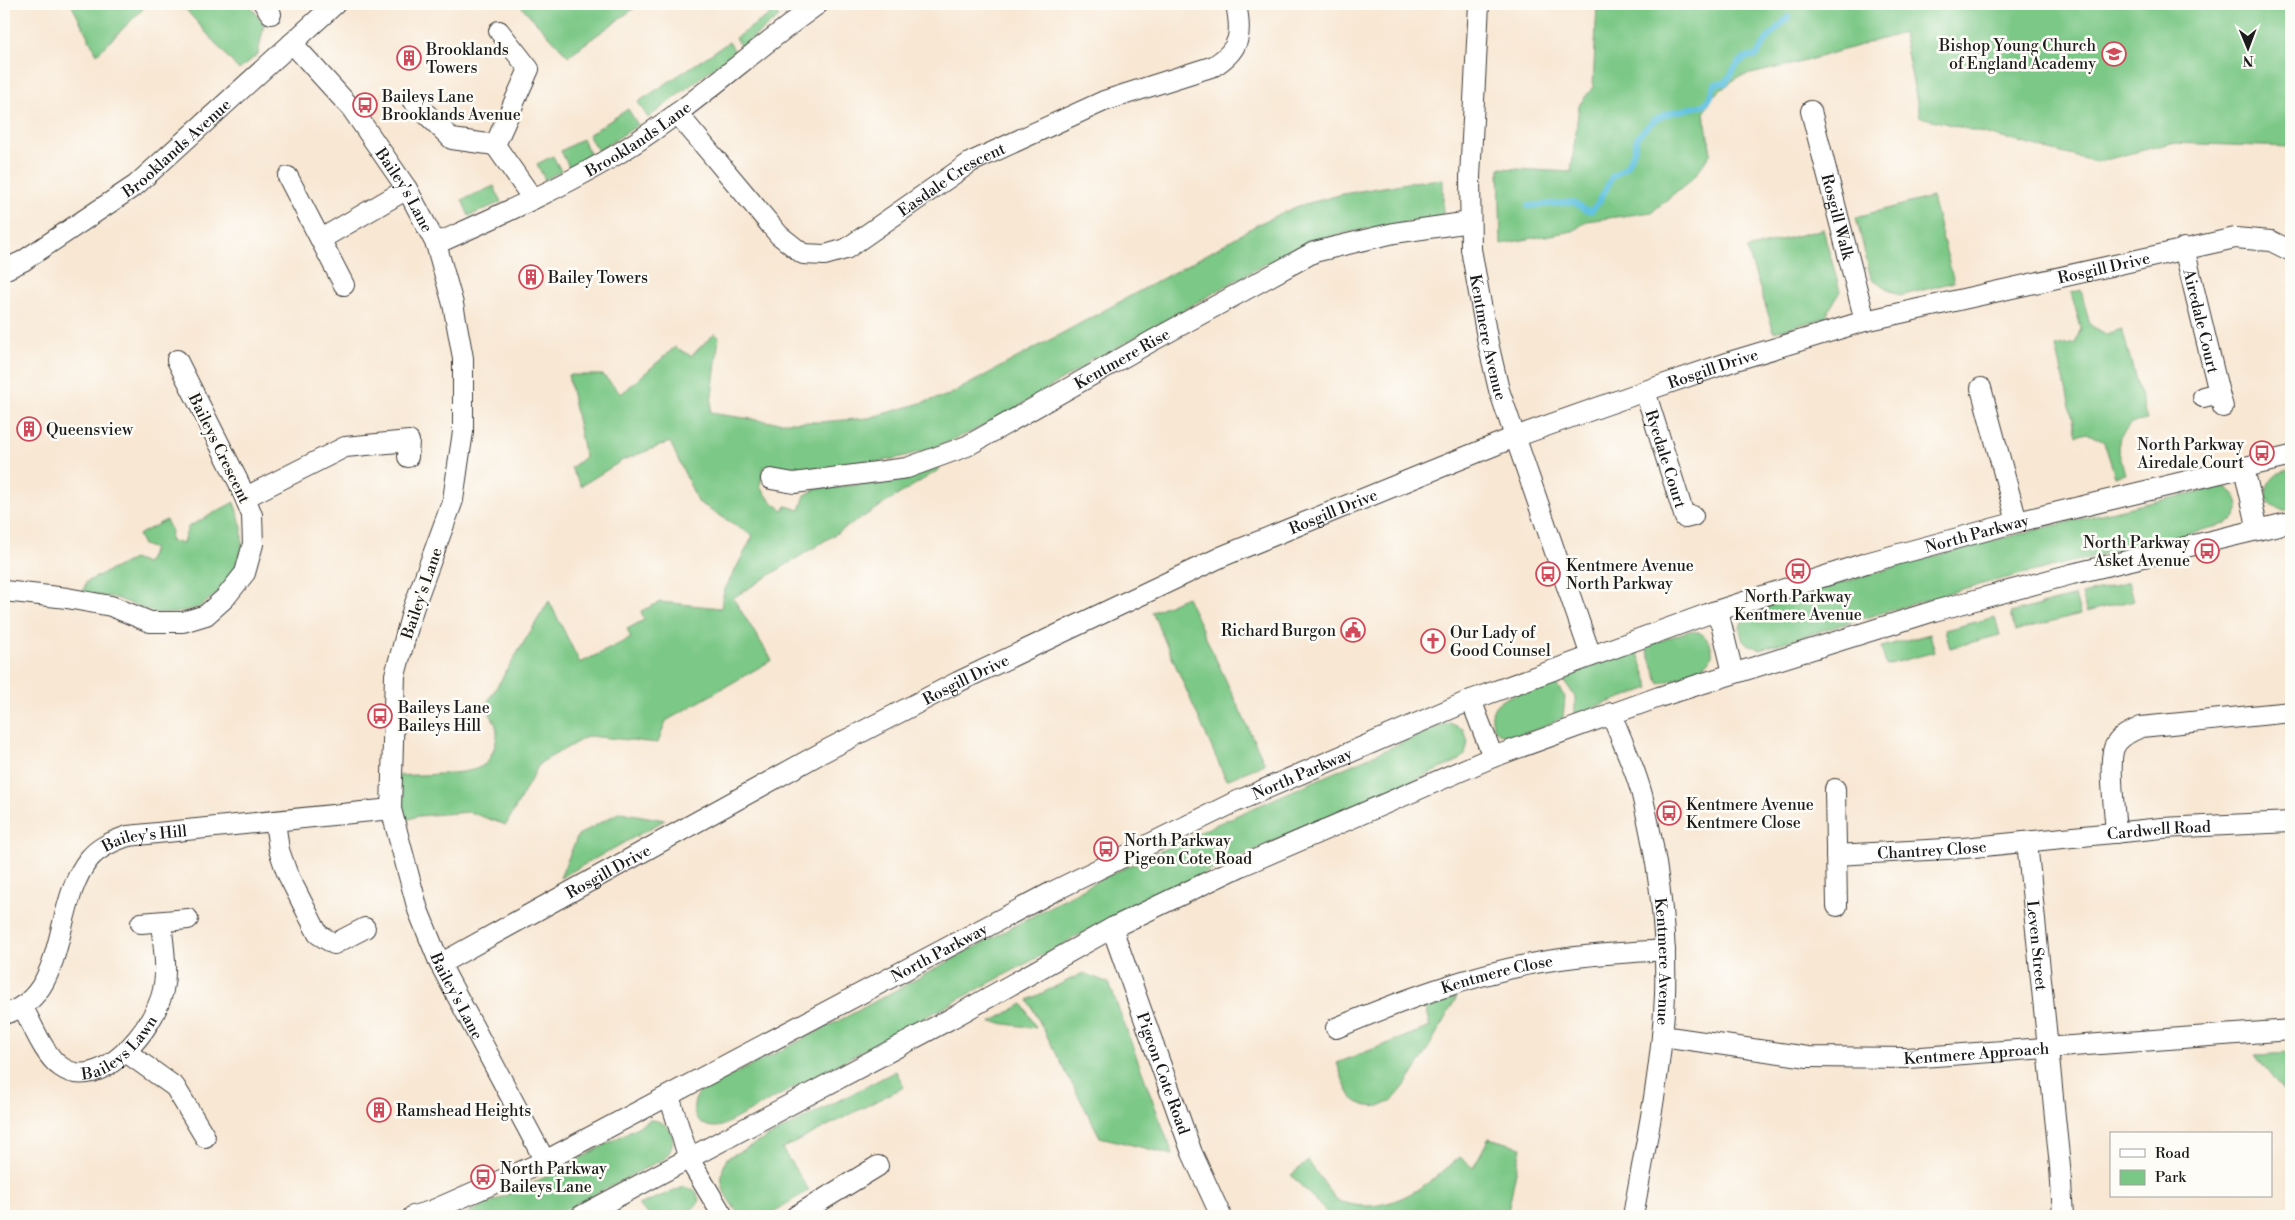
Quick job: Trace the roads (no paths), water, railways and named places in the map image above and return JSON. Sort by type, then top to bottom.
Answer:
[{"type":"street","name":"Brooklands Avenue","points":[[4,270],[23,261],[136,186],[335,4]]},
{"type":"street","name":"Brooklands Lane","points":[[436,244],[533,199],[605,161],[677,113],[783,29],[818,4]]},
{"type":"street","name":"Easdale Crescent","points":[[677,113],[779,235],[803,254],[825,255],[846,249],[971,162],[1104,101],[1214,66],[1234,50],[1239,37],[1240,24],[1236,4]]},
{"type":"street","name":"Kentmere Avenue","points":[[1478,4],[1470,222],[1471,249],[1488,343],[1499,390],[1591,656]]},
{"type":"street","points":[[495,145],[529,69],[499,31]]},
{"type":"street","name":"Bailey's Lane","points":[[292,43],[352,109],[407,189],[436,244],[453,304],[463,358],[462,432],[453,500],[413,609],[395,675],[391,809],[418,910],[440,964],[545,1161]]},
{"type":"street","points":[[412,100],[452,139],[495,145],[533,199]]},
{"type":"street","name":"Rosgill Walk","points":[[1811,111],[1865,320]]},
{"type":"street","points":[[288,177],[344,285]]},
{"type":"street","points":[[321,239],[407,189]]},
{"type":"street","name":"Kentmere Rise","points":[[771,479],[794,483],[899,469],[967,446],[1314,252],[1394,233],[1470,222]]},
{"type":"street","name":"Rosgill Drive","points":[[440,964],[823,752],[958,682],[1224,556],[1516,438],[1736,360],[1865,320],[2235,238],[2271,241],[2291,251]]},
{"type":"street","name":"Airedale Court","points":[[2184,248],[2215,399]]},
{"type":"street","name":"Baileys Crescent","points":[[4,591],[66,598],[111,606],[150,622],[183,622],[206,615],[225,598],[245,573],[252,544],[252,515],[246,497],[177,360]]},
{"type":"street","points":[[1981,388],[2017,522]]},
{"type":"street","name":"Ryedale Court","points":[[1645,391],[1685,518],[1693,516]]},
{"type":"street","points":[[246,497],[345,447],[409,442],[408,458]]},
{"type":"street","name":"North Parkway","points":[[426,1215],[545,1161],[1084,876],[1275,783],[1471,700],[1713,612],[1866,563],[2017,522],[2291,456]]},
{"type":"street","points":[[2244,468],[2258,530]]},
{"type":"street","points":[[581,1216],[952,1018],[1112,928],[1241,866],[1493,757],[1611,713],[1934,611],[2072,574],[2291,522]]},
{"type":"street","points":[[1713,612],[1721,623],[1733,673]]},
{"type":"street","points":[[1471,700],[1493,757]]},
{"type":"street","points":[[2116,833],[2112,765],[2114,748],[2124,735],[2141,728],[2291,712]]},
{"type":"street","name":"Kentmere Avenue","points":[[1611,713],[1641,793],[1658,870],[1665,950],[1662,1036],[1633,1216]]},
{"type":"street","points":[[1834,788],[1837,906]]},
{"type":"street","name":"Bailey's Hill","points":[[4,1014],[22,1006],[44,984],[50,970],[62,923],[75,884],[90,858],[101,848],[128,836],[391,809]]},
{"type":"street","points":[[275,821],[280,850],[287,873],[318,934],[334,944],[365,928]]},
{"type":"street","name":"Cardwell Road","points":[[2027,842],[2162,828],[2291,822]]},
{"type":"street","name":"Chantrey Close","points":[[1836,854],[1964,848],[2027,842]]},
{"type":"street","name":"Leven Street","points":[[2027,842],[2060,1166],[2063,1216]]},
{"type":"street","points":[[141,923],[188,920]]},
{"type":"street","name":"Baileys Lawn","points":[[22,1006],[51,1059],[61,1068],[73,1073],[99,1072],[126,1052],[158,1007],[166,976],[161,922]]},
{"type":"street","name":"Pigeon Cote Road","points":[[1112,928],[1192,1153],[1221,1216]]},
{"type":"street","name":"Kentmere Close","points":[[1336,1028],[1400,1002],[1469,980],[1536,963],[1665,950]]},
{"type":"street","name":"Kentmere Approach","points":[[1662,1036],[1808,1057],[1908,1058],[2291,1030]]},
{"type":"street","points":[[126,1052],[175,1087],[205,1137]]},
{"type":"street","points":[[669,1096],[689,1159],[723,1216]]},
{"type":"street","points":[[796,1216],[878,1166]]},
{"type":"waterway","points":[[1528,206],[1574,202],[1583,209],[1591,211],[1599,202],[1612,177],[1626,167],[1634,151],[1637,137],[1653,121],[1666,114],[1704,105],[1710,98],[1715,84],[1725,83],[1740,61],[1756,56],[1767,39],[1788,17]]},
{"type":"place","name":"Bishop Young Church of England Academy","points":[[2114,54]]},
{"type":"place","name":"Brooklands Towers","points":[[409,58]]},
{"type":"place","name":"Baileys Lane Brooklands Avenue","points":[[365,105]]},
{"type":"place","name":"Bailey Towers","points":[[531,277]]},
{"type":"place","name":"Queensview","points":[[29,429]]},
{"type":"place","name":"North Parkway Airedale Court","points":[[2262,453]]},
{"type":"place","name":"North Parkway Asket Avenue","points":[[2207,551]]},
{"type":"place","name":"North Parkway Kentmere Avenue","points":[[1798,571]]},
{"type":"place","name":"Kentmere Avenue North Parkway","points":[[1548,574]]},
{"type":"place","name":"Richard Burgon","points":[[1353,630]]},
{"type":"place","name":"Our Lady of Good Counsel","points":[[1433,641]]},
{"type":"place","name":"Baileys Lane Baileys Hill","points":[[380,716]]},
{"type":"place","name":"Kentmere Avenue Kentmere Close","points":[[1669,813]]},
{"type":"place","name":"North Parkway Pigeon Cote Road","points":[[1106,849]]},
{"type":"place","name":"Ramshead Heights","points":[[379,1110]]},
{"type":"place","name":"North Parkway Baileys Lane","points":[[483,1177]]}]
